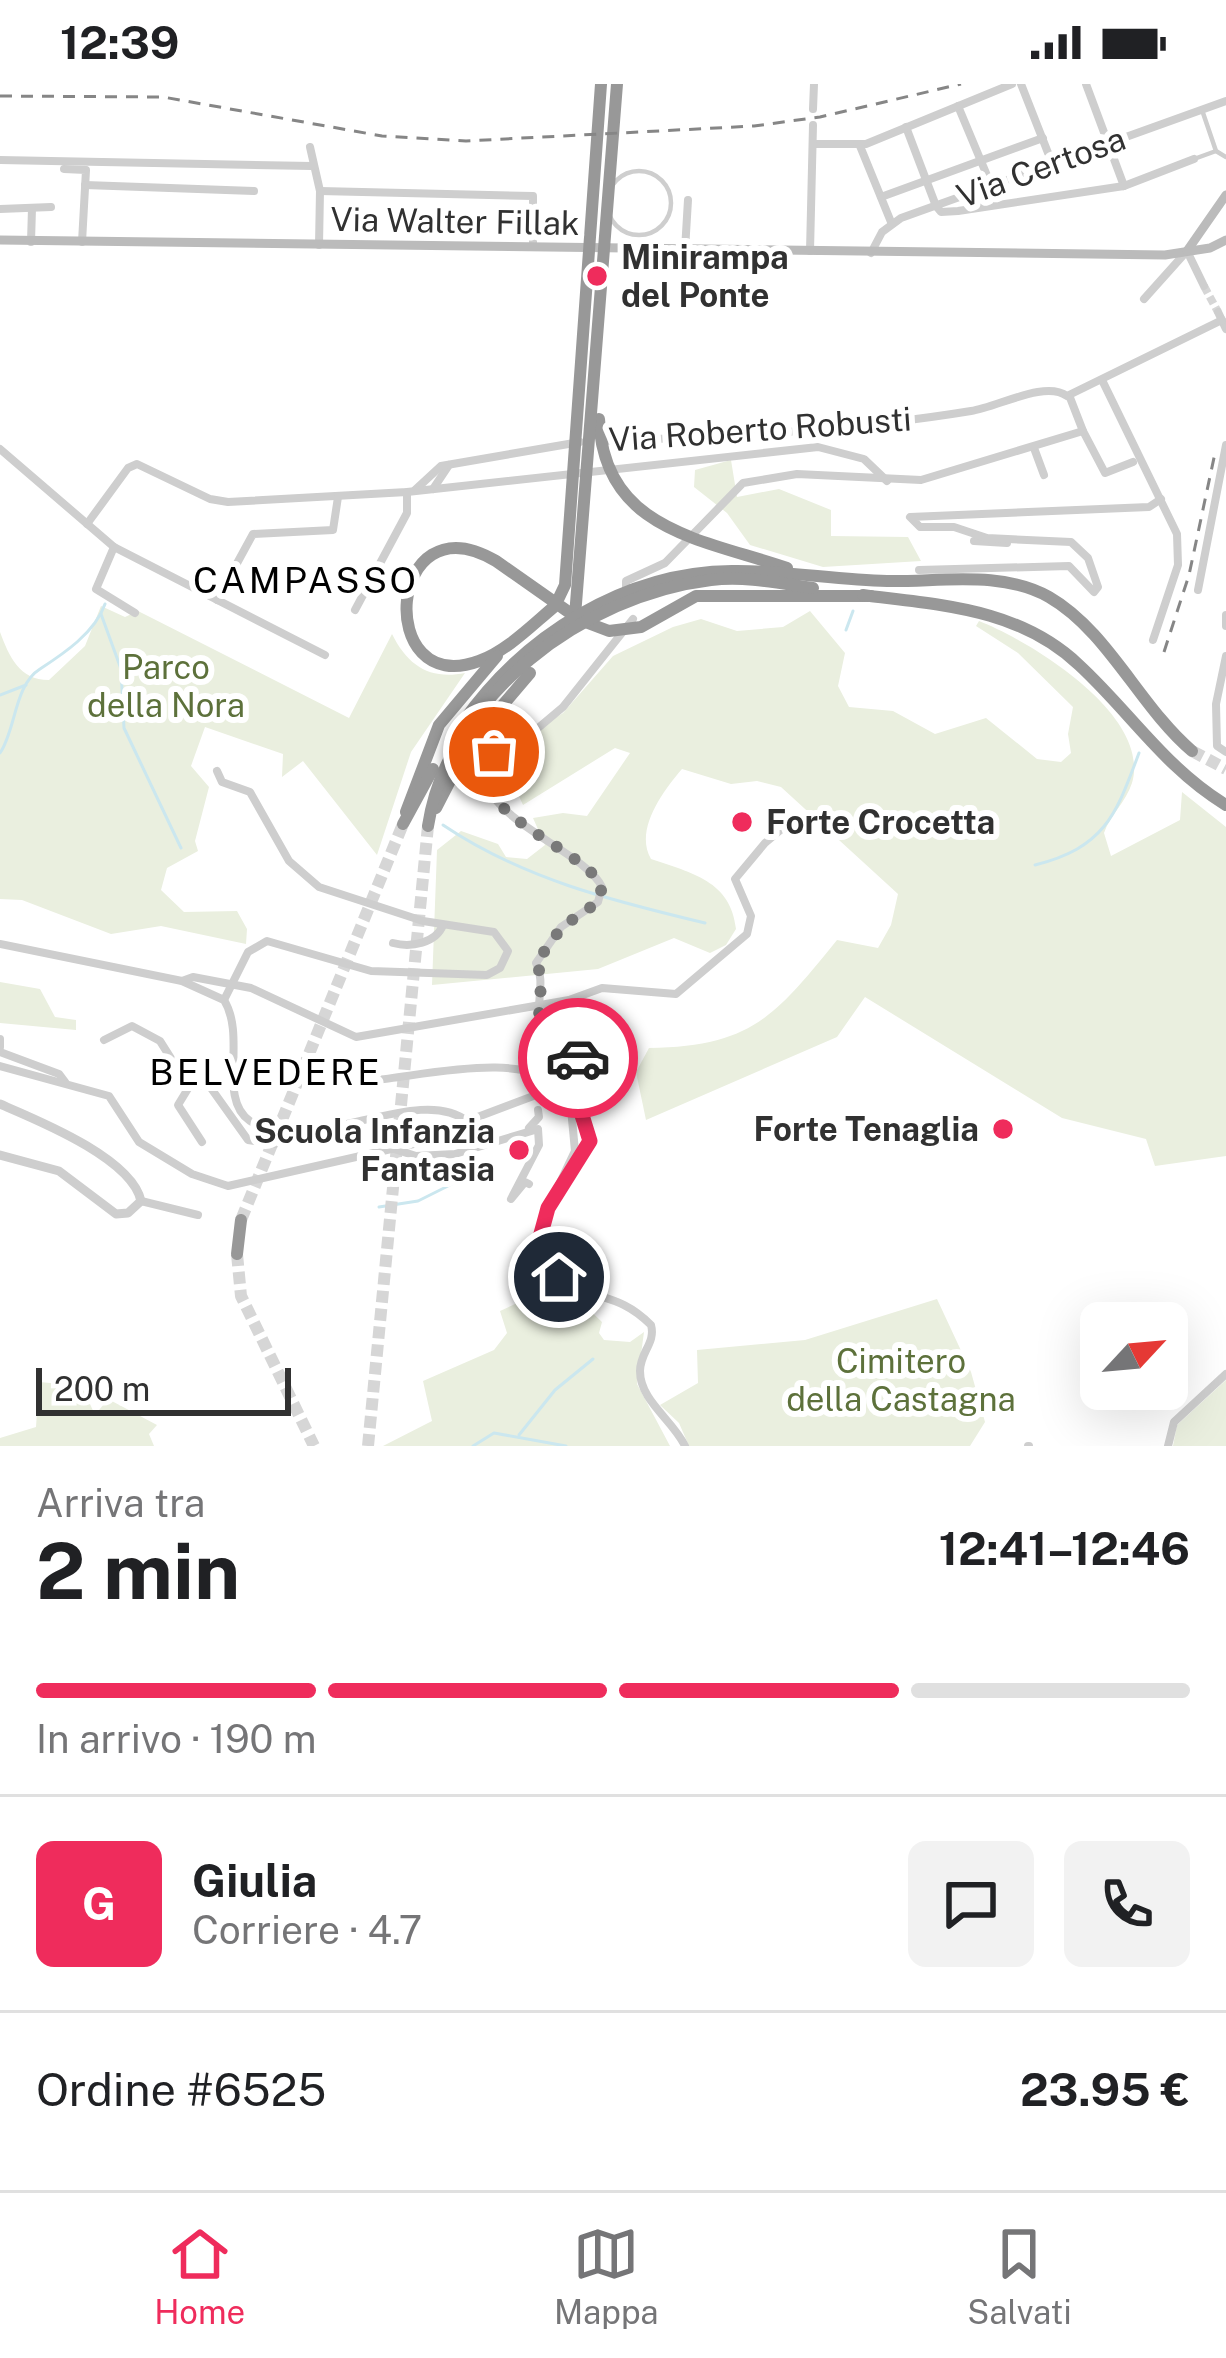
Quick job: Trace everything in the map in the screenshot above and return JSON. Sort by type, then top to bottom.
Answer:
[{"type":"highway","points":[[602,84],[572,628],[493,711],[468,746],[428,826],[434,787],[458,742],[513,678],[561,638],[576,627],[641,596],[716,580],[764,580],[982,612],[1048,641],[1076,662],[1172,765],[1226,805]]},
{"type":"highway","points":[[617,84],[598,376],[575,570],[555,606],[511,642],[440,725],[412,785],[403,824],[442,752],[478,700],[514,664],[580,613],[628,593],[717,571],[982,580],[1035,591],[1079,622],[1192,751]]},
{"type":"highway","points":[[598,376],[601,440],[617,484],[656,522],[804,576]]},
{"type":"highway","points":[[511,642],[470,664],[447,663],[426,653],[411,636],[404,615],[406,592],[417,571],[454,550],[490,557],[594,627],[617,632],[685,599],[710,594],[871,596]]},
{"type":"highway","points":[[236,1254],[241,1220]]},
{"type":"main road","points":[[1187,251],[1226,195]]},
{"type":"main road","points":[[1200,228],[1203,238],[1221,243]]},
{"type":"main road","name":"Via Walter Fillak","points":[[0,241],[871,253],[1187,251],[1221,243]]},
{"type":"street","points":[[813,109],[814,84]]},
{"type":"street","points":[[813,144],[860,146],[1012,84]]},
{"type":"street","points":[[1021,84],[1052,163]]},
{"type":"street","points":[[1086,84],[1124,186]]},
{"type":"street","name":"Via Certosa","points":[[891,222],[1226,101]]},
{"type":"street","points":[[958,106],[991,185]]},
{"type":"street","points":[[1202,110],[1216,151],[1226,157]]},
{"type":"street","points":[[811,252],[813,125]]},
{"type":"street","points":[[906,127],[941,212],[1124,186],[1216,151]]},
{"type":"street","points":[[881,197],[1042,138]]},
{"type":"street","points":[[860,146],[891,222],[871,253]]},
{"type":"street","points":[[310,147],[320,191],[319,246]]},
{"type":"street","points":[[0,160],[312,166]]},
{"type":"street","points":[[64,169],[86,170],[82,243]]},
{"type":"street","points":[[634,171],[662,180],[670,198],[662,225],[644,234],[617,225],[608,198],[617,180],[634,171]]},
{"type":"street","points":[[85,185],[254,190]]},
{"type":"street","points":[[320,191],[530,196],[532,249]]},
{"type":"street","points":[[685,250],[688,200]]},
{"type":"street","points":[[32,208],[32,242]]},
{"type":"street","points":[[0,209],[51,208]]},
{"type":"street","points":[[1144,299],[1187,251],[1204,286]]},
{"type":"street","points":[[1106,485],[1105,473],[1067,397],[1223,320]]},
{"type":"street","points":[[1102,380],[1177,531],[1179,550],[1153,640]]},
{"type":"street","name":"Via Roberto Robusti","points":[[411,492],[426,475],[449,465],[561,442],[724,437],[973,411],[1048,390],[1067,397]]},
{"type":"street","points":[[628,593],[626,581],[665,562],[704,528],[743,483],[796,474],[921,480],[1083,431]]},
{"type":"street","points":[[1198,590],[1222,497],[1226,445]]},
{"type":"street","points":[[87,524],[128,468],[137,464],[210,500],[411,492],[818,447],[864,459],[887,481]]},
{"type":"street","points":[[1034,448],[1044,475]]},
{"type":"street","points":[[0,449],[114,547],[325,655]]},
{"type":"street","points":[[1105,473],[1132,462]]},
{"type":"street","points":[[433,489],[449,465]]},
{"type":"street","points":[[355,610],[407,513],[411,492]]},
{"type":"street","points":[[217,600],[253,534],[333,530],[338,497]]},
{"type":"street","points":[[919,571],[1069,566],[1089,591],[1096,590],[1084,552],[1071,542],[987,538],[954,527],[920,527],[910,517],[952,518],[1034,507],[1149,507],[1161,499]]},
{"type":"street","points":[[974,541],[1050,541]]},
{"type":"street","points":[[114,547],[96,589],[135,613]]},
{"type":"street","points":[[1226,615],[1226,626]]},
{"type":"street","points":[[579,1293],[559,1277],[539,1247],[548,1208],[571,1165],[589,1145],[579,1059],[550,1048],[536,1006],[542,976],[538,958],[566,923],[598,902],[602,887],[589,869],[506,811],[486,783],[486,764],[494,752],[525,740],[563,706],[637,623]]},
{"type":"street","points":[[1226,656],[1215,726],[1215,742],[1226,752]]},
{"type":"street","points":[[217,771],[222,782],[250,792],[275,841],[303,878],[335,894],[443,925],[496,933],[507,948],[502,965],[484,976],[371,971],[267,941],[248,952],[224,1000]]},
{"type":"street","points":[[182,981],[193,977],[239,985],[356,1037],[536,1006],[602,988],[661,996],[683,989],[747,934],[751,916],[735,879],[765,843],[796,818]]},
{"type":"street","points":[[393,943],[423,942],[443,925]]},
{"type":"street","points":[[0,944],[182,981],[224,1000],[237,1029],[232,1092],[253,1122],[292,1130],[439,1109],[467,1120]]},
{"type":"street","points":[[104,1040],[132,1026],[160,1041],[189,1087]]},
{"type":"street","points":[[0,1046],[58,1074],[65,1084]]},
{"type":"street","points":[[0,1066],[109,1096],[140,1142],[209,1182],[244,1185],[448,1135],[467,1120],[566,1088]]},
{"type":"street","points":[[374,1072],[375,1080],[514,1066],[553,1078],[570,1098],[575,1137],[571,1165]]},
{"type":"street","points":[[202,1142],[178,1105],[189,1087],[208,1084],[248,1140],[275,1144],[292,1130]]},
{"type":"street","points":[[0,1104],[99,1155],[138,1190],[141,1201]]},
{"type":"street","points":[[528,1129],[537,1122],[538,1110]]},
{"type":"street","points":[[390,1148],[416,1156],[455,1154],[538,1129],[541,1138],[511,1199],[525,1181],[529,1184]]},
{"type":"street","points":[[0,1155],[59,1171],[119,1215],[141,1201],[198,1215]]},
{"type":"street","points":[[514,1266],[542,1290],[604,1297],[651,1324],[653,1336],[641,1377],[685,1446]]},
{"type":"street","points":[[1168,1446],[1174,1422],[1226,1374]]},
{"type":"green space","points":[[731,460],[737,497],[779,489],[831,510],[831,536],[908,537],[921,561],[823,567],[750,545],[727,513],[694,487],[695,470]]},
{"type":"green space","name":"Parco della Nora","points":[[101,606],[125,617],[138,611],[349,718],[392,634],[405,655],[421,668],[441,674],[465,673],[411,752],[377,855],[303,761],[282,777],[283,754],[205,727],[191,766],[209,787],[195,841],[198,851],[167,868],[161,890],[184,912],[237,911],[247,929],[246,944],[161,926],[111,934],[22,900],[0,899],[0,632],[23,671],[49,680],[85,646]]},
{"type":"green space","points":[[810,611],[845,653],[838,686],[849,707],[893,711],[935,734],[986,718],[1037,759],[1061,762],[1071,753],[1068,734],[1073,707],[1018,653],[976,626],[979,621],[1027,645],[1082,684],[1124,732],[1133,757],[1132,783],[1104,833],[1111,856],[1180,820],[1182,792],[1226,827],[1226,1156],[1155,1166],[1146,1139],[1062,1118],[865,997],[837,1037],[646,1120],[636,1072],[649,1048],[684,1046],[738,1033],[778,1007],[837,940],[878,948],[891,925],[898,894],[781,787],[757,781],[731,784],[682,769],[659,799],[648,824],[651,859],[707,881],[726,900],[736,929],[726,945],[710,953],[674,938],[598,969],[432,985],[437,850],[461,831],[498,844],[506,857],[527,859],[545,845],[533,818],[563,813],[587,816],[630,753],[615,748],[523,805],[499,753],[563,713],[613,656],[673,627],[701,619],[737,631],[783,627]]},
{"type":"green space","points":[[0,982],[40,989],[55,1017],[76,1020],[76,1030],[0,1023]]},
{"type":"green space","points":[[535,1295],[579,1300],[602,1322],[599,1333],[604,1340],[630,1342],[644,1332],[637,1384],[670,1446],[383,1446],[432,1421],[423,1381],[494,1350],[507,1333],[500,1311]]},
{"type":"green space","name":"Cimitero della Castagna","points":[[937,1299],[971,1372],[985,1422],[970,1446],[689,1446],[679,1423],[660,1405],[698,1383],[697,1350],[805,1340]]},
{"type":"green space","points":[[65,1378],[84,1391],[95,1415],[108,1399],[157,1425],[149,1434],[154,1446],[0,1446],[0,1438],[36,1427],[39,1382],[62,1384]]},
{"type":"green space","points":[[1226,1380],[1226,1446],[1173,1446],[1177,1425]]},
{"type":"waterway","points":[[0,753],[31,676],[86,633],[105,604]]},
{"type":"waterway","points":[[846,630],[853,611]]},
{"type":"waterway","points":[[101,614],[121,669],[124,728],[181,848]]},
{"type":"waterway","points":[[0,695],[26,685]]},
{"type":"waterway","points":[[1035,865],[1059,858],[1093,838],[1115,810],[1139,753]]},
{"type":"waterway","points":[[443,825],[537,874],[705,923]]},
{"type":"waterway","points":[[379,1207],[418,1201],[494,1163]]},
{"type":"waterway","points":[[519,1435],[555,1390],[593,1359]]},
{"type":"waterway","points":[[473,1446],[494,1433],[566,1446]]},
{"type":"tunnel","points":[[1204,286],[1218,312]]},
{"type":"tunnel","points":[[1192,751],[1226,769]]},
{"type":"tunnel","points":[[241,1220],[403,824]]},
{"type":"tunnel","points":[[368,1446],[428,826]]},
{"type":"tunnel","points":[[237,1254],[241,1296],[314,1446]]},
{"type":"railway","points":[[0,96],[163,97],[382,136],[466,141],[754,126],[820,117],[961,84]]},
{"type":"railway","points":[[1164,652],[1189,575],[1215,453]]},
{"type":"way so far","points":[[494,752],[486,764],[486,783],[506,811],[589,869],[602,887],[598,902],[562,927],[536,963],[542,976],[536,1006],[541,1032],[550,1048],[578,1058]]},
{"type":"place","name":"Minirampa del Ponte","points":[[597,276]]},
{"type":"place","name":"Forte Crocetta","points":[[742,822]]},
{"type":"place","name":"Forte Tenaglia","points":[[1003,1129]]},
{"type":"place","name":"Scuola Infanzia Fantasia","points":[[519,1150]]},
{"type":"district","name":"CAMPASSO","points":[[306,580]]},
{"type":"district","name":"BELVEDERE","points":[[266,1072]]},
{"type":"route","points":[[559,1277],[539,1241],[548,1208],[590,1141],[581,1112],[578,1058]]}]
